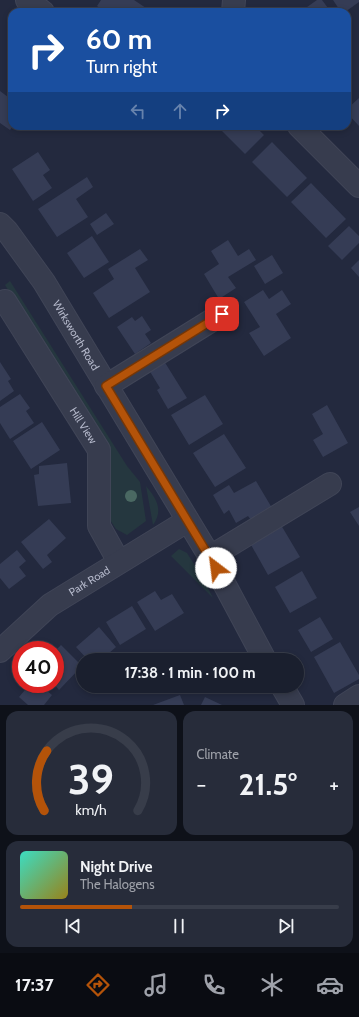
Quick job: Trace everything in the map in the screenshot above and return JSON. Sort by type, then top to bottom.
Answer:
[{"type":"street","points":[[27,0],[38,8]]},
{"type":"street","points":[[303,130],[359,186]]},
{"type":"street","name":"Wirksworth Road","points":[[0,224],[7,230],[44,282],[210,557],[261,653]]},
{"type":"street","name":"Hill View","points":[[5,301],[99,450],[99,526],[119,562]]},
{"type":"street","points":[[106,386],[222,314]]},
{"type":"street","points":[[210,557],[330,484]]},
{"type":"street","name":"Park Road","points":[[0,651],[50,605],[187,521]]},
{"type":"street","points":[[286,693],[293,705]]},
{"type":"street","points":[[345,705],[359,696]]},
{"type":"shaded area","points":[[10,281],[127,466],[140,482],[146,521],[127,535],[116,529],[110,520],[110,455],[5,285]]},
{"type":"shaded area","points":[[146,486],[156,500],[158,509],[158,514],[153,525]]},
{"type":"shaded area","points":[[179,549],[187,553],[204,580],[213,598],[171,556]]},
{"type":"building","points":[[101,0],[134,0],[146,8],[100,8],[97,6]]},
{"type":"building","points":[[317,0],[322,0],[328,8],[306,8]]},
{"type":"building","points":[[333,0],[359,0],[359,2],[351,8],[338,8]]},
{"type":"building","points":[[0,91],[8,97],[8,129],[0,123]]},
{"type":"building","points":[[359,98],[359,126],[351,117],[351,105]]},
{"type":"building","points":[[221,130],[259,130],[264,135],[245,154]]},
{"type":"building","points":[[272,142],[307,178],[287,197],[252,162]]},
{"type":"building","points":[[38,152],[50,170],[43,175],[52,188],[33,201],[12,169]]},
{"type":"building","points":[[87,177],[93,187],[76,199],[88,217],[57,237],[38,209]]},
{"type":"building","points":[[311,183],[346,219],[326,238],[291,202]]},
{"type":"building","points":[[106,213],[114,224],[97,235],[90,224]]},
{"type":"building","points":[[349,226],[359,236],[359,243],[342,260],[328,246]]},
{"type":"building","points":[[92,236],[109,262],[84,278],[67,253]]},
{"type":"building","points":[[228,240],[238,256],[249,249],[256,260],[228,277],[236,288],[219,299],[204,274],[219,264],[211,251]]},
{"type":"building","points":[[140,249],[148,260],[135,268],[150,292],[109,318],[93,293],[114,279],[108,269]]},
{"type":"building","points":[[272,255],[283,273],[265,284],[254,266]]},
{"type":"building","points":[[359,260],[359,277],[351,268]]},
{"type":"building","points":[[263,290],[269,299],[282,290],[291,304],[276,314],[291,338],[264,356],[249,333],[260,327],[244,302]]},
{"type":"building","points":[[142,316],[151,330],[145,334],[151,343],[135,354],[117,327],[132,317],[135,321]]},
{"type":"building","points":[[164,361],[187,398],[168,409],[157,390],[160,388],[149,370]]},
{"type":"building","points":[[0,362],[11,379],[8,381],[14,391],[0,401]]},
{"type":"building","points":[[20,394],[30,408],[26,411],[34,423],[10,439],[0,423],[0,407]]},
{"type":"building","points":[[205,395],[223,424],[189,445],[171,415]]},
{"type":"building","points":[[327,405],[348,443],[323,457],[313,440],[323,434],[312,414]]},
{"type":"building","points":[[42,422],[60,450],[31,469],[13,441]]},
{"type":"building","points":[[224,434],[246,468],[215,487],[193,453]]},
{"type":"building","points":[[67,463],[71,503],[38,506],[34,475],[39,474],[39,466]]},
{"type":"building","points":[[256,481],[272,508],[251,520],[248,516],[236,523],[229,510],[224,514],[213,495],[229,485],[234,493]]},
{"type":"building","points":[[359,507],[359,526],[350,512]]},
{"type":"building","points":[[49,519],[66,538],[47,555],[52,562],[43,569],[21,542]]},
{"type":"building","points":[[281,525],[300,557],[268,575],[250,543]]},
{"type":"building","points":[[17,550],[26,561],[19,567],[26,576],[9,589],[0,578],[0,564]]},
{"type":"building","points":[[302,571],[317,598],[290,613],[275,587]]},
{"type":"building","points":[[155,591],[161,600],[172,594],[184,613],[155,631],[137,602]]},
{"type":"building","points":[[132,606],[146,629],[120,645],[106,622]]},
{"type":"building","points":[[320,617],[333,639],[311,652],[298,630]]},
{"type":"building","points":[[99,627],[116,647],[109,653],[82,653],[76,647]]},
{"type":"building","points":[[340,642],[359,675],[359,679],[334,693],[314,657]]},
{"type":"building","points":[[64,648],[76,660],[76,672],[64,685]]},
{"type":"building","points":[[22,693],[50,693],[52,695],[44,705],[28,705],[19,697]]},
{"type":"building","points":[[180,695],[184,705],[153,705]]},
{"type":"building","points":[[205,697],[222,705],[201,705]]},
{"type":"route","points":[[216,568],[106,386],[222,314]]}]
